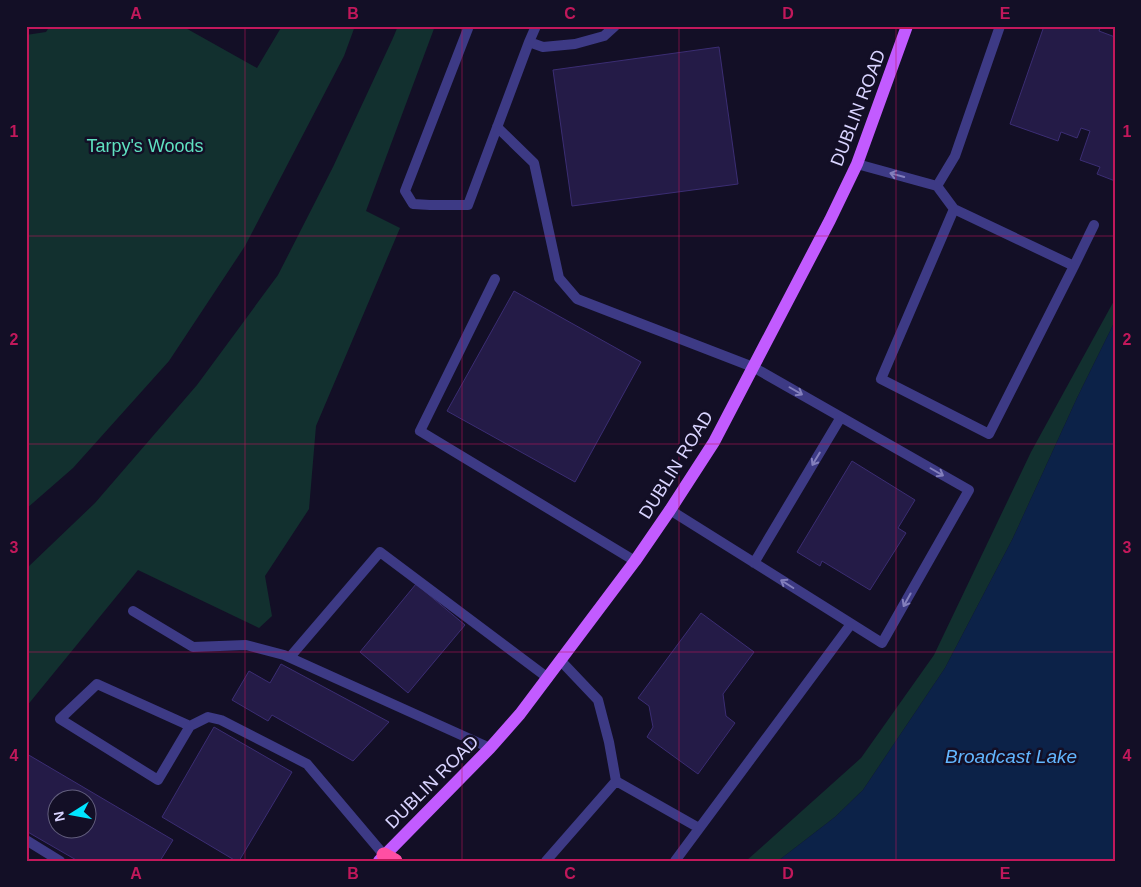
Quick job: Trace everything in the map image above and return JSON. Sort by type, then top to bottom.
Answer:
[{"type":"main road","name":"DUBLIN ROAD","points":[[386,859],[520,714],[635,561],[714,442],[830,220],[857,164],[907,26]]},
{"type":"lane","points":[[469,26],[405,191],[413,204],[468,205],[536,26]]},
{"type":"lane","points":[[529,42],[543,47],[575,44],[604,36],[615,26]]},
{"type":"lane","points":[[938,186],[955,156],[1000,26]]},
{"type":"lane","points":[[497,127],[534,163],[559,278],[577,299],[753,367],[969,490],[882,644],[670,510]]},
{"type":"lane","points":[[857,164],[938,186],[954,210],[1074,266]]},
{"type":"lane","points":[[954,210],[881,379],[989,434],[1094,225]]},
{"type":"lane","points":[[495,280],[420,431],[635,561]]},
{"type":"lane","points":[[754,563],[841,417]]},
{"type":"lane","points":[[290,657],[380,552],[548,678]]},
{"type":"lane","points":[[133,611],[192,647],[246,645],[290,657],[490,748]]},
{"type":"lane","points":[[674,861],[851,624]]},
{"type":"lane","points":[[560,660],[598,700],[609,742],[616,781]]},
{"type":"lane","points":[[190,726],[98,684],[60,719],[158,780],[190,726],[208,717],[221,720],[307,764],[386,859]]},
{"type":"lane","points":[[616,781],[699,828]]},
{"type":"lane","points":[[546,861],[616,781]]},
{"type":"lane","points":[[26,840],[60,861]]},
{"type":"green space","name":"Tarpy's Woods","points":[[50,26],[182,26],[257,68],[282,26],[355,26],[344,56],[245,246],[169,361],[73,468],[26,509],[26,35],[46,32]]},
{"type":"green space","points":[[398,26],[435,26],[366,211],[400,228],[316,426],[309,509],[265,576],[272,616],[259,628],[138,570],[26,707],[26,569],[95,503],[197,385],[278,275],[333,167]]},
{"type":"green space","points":[[1115,299],[1115,321],[1077,398],[1013,538],[945,668],[863,790],[835,817],[778,861],[746,861],[861,758],[934,655],[1031,452]]},
{"type":"water","name":"Broadcast Lake","points":[[1115,321],[1115,861],[778,861],[835,817],[863,790],[945,668],[1013,538],[1077,398]]},
{"type":"building","points":[[1044,26],[1101,26],[1099,31],[1115,37],[1115,181],[1097,174],[1100,167],[1080,160],[1090,131],[1081,128],[1077,138],[1061,132],[1058,141],[1010,124]]},
{"type":"building","points":[[719,47],[738,184],[572,206],[553,70]]},
{"type":"building","points":[[514,291],[641,362],[575,482],[447,411]]},
{"type":"building","points":[[852,461],[915,500],[898,528],[906,533],[870,590],[822,561],[820,566],[797,552]]},
{"type":"building","points":[[416,584],[465,625],[408,693],[360,652]]},
{"type":"building","points":[[701,613],[754,652],[723,694],[726,716],[735,723],[698,774],[647,737],[653,727],[649,706],[638,698]]},
{"type":"building","points":[[281,664],[389,722],[353,761],[272,715],[268,721],[232,700],[249,671],[270,683]]},
{"type":"building","points":[[214,727],[292,772],[239,861],[162,817]]},
{"type":"building","points":[[27,754],[88,790],[48,790],[48,840],[98,840],[98,796],[173,840],[160,861],[78,861],[26,831]]}]
